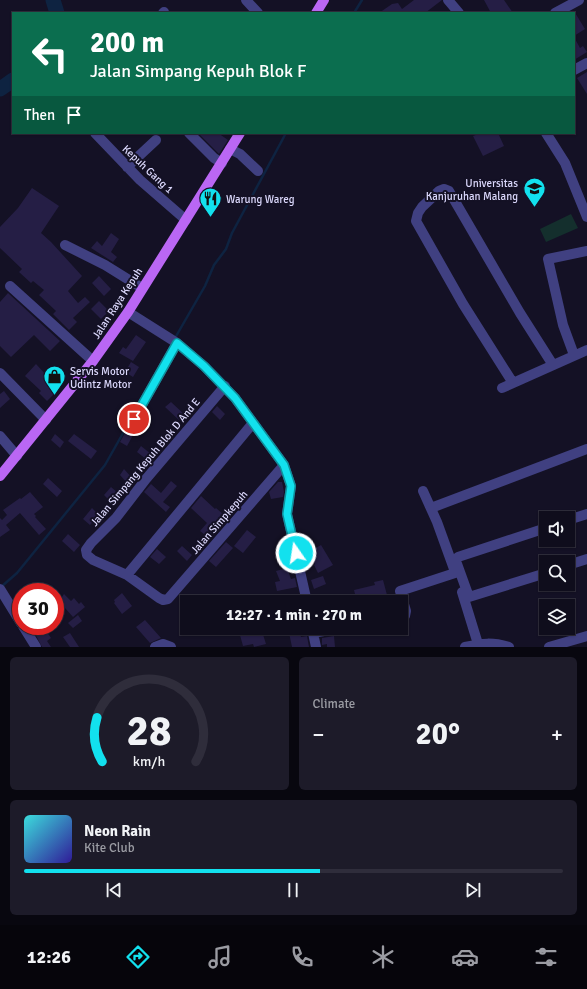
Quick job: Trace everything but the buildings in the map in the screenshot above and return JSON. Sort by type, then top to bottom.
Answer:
[{"type":"main road","points":[[317,12],[324,0]]},
{"type":"main road","name":"Jalan Raya Kepuh","points":[[0,476],[18,456],[93,361],[128,312],[239,134]]},
{"type":"street","points":[[246,0],[257,12]]},
{"type":"street","points":[[448,0],[458,12]]},
{"type":"street","points":[[557,12],[579,0]]},
{"type":"street","points":[[575,69],[587,63]]},
{"type":"street","name":"Kepuh Gang 1","points":[[96,134],[127,167],[186,220]]},
{"type":"street","points":[[190,134],[214,158],[222,163]]},
{"type":"street","points":[[547,134],[565,163],[587,217]]},
{"type":"street","points":[[127,167],[156,140]]},
{"type":"street","points":[[230,149],[240,154],[258,171]]},
{"type":"street","points":[[513,383],[463,304],[416,221],[422,206],[439,191],[444,189],[449,191],[520,313],[553,365]]},
{"type":"street","points":[[66,245],[105,265],[142,288]]},
{"type":"street","points":[[574,354],[563,325],[548,260],[587,251]]},
{"type":"street","points":[[10,286],[93,361]]},
{"type":"street","points":[[128,312],[173,341],[204,366],[225,386],[284,465],[291,486],[287,514],[305,595]]},
{"type":"street","points":[[134,419],[173,341]]},
{"type":"street","points":[[502,388],[574,354],[587,350]]},
{"type":"street","points":[[0,373],[46,420]]},
{"type":"street","name":"Jalan Simpang Kepuh Blok D And E","points":[[127,575],[89,558],[86,550],[116,518],[146,479],[225,386]]},
{"type":"street","points":[[127,575],[253,423]]},
{"type":"street","points":[[0,436],[18,456]]},
{"type":"street","points":[[431,508],[587,449]]},
{"type":"street","name":"Jalan Simpkepuh","points":[[127,575],[150,593],[163,600],[168,599],[284,465]]},
{"type":"street","points":[[423,490],[466,601],[478,644]]},
{"type":"street","points":[[575,518],[587,514]]},
{"type":"street","points":[[539,530],[458,557],[456,561],[469,597],[539,575]]},
{"type":"street","points":[[575,563],[587,559]]},
{"type":"street","points":[[401,595],[400,591],[455,573]]},
{"type":"street","points":[[2,593],[12,609]]},
{"type":"street","points":[[29,635],[36,647]]},
{"type":"street","points":[[314,635],[316,647]]},
{"type":"street","points":[[549,647],[577,644],[587,636]]},
{"type":"street","points":[[465,647],[491,643],[510,647]]},
{"type":"street","points":[[155,647],[164,644],[171,647]]},
{"type":"green space","points":[[571,214],[578,228],[546,242],[540,229]]},
{"type":"waterway","points":[[53,0],[57,12]]},
{"type":"waterway","points":[[355,12],[362,0]]},
{"type":"waterway","points":[[0,89],[12,81]]},
{"type":"waterway","points":[[175,338],[205,286],[214,265],[226,249],[232,233],[285,134]]},
{"type":"waterway","points":[[1,587],[17,573],[105,465],[131,419]]},
{"type":"place","name":"Universitas Kanjuruhan Malang","points":[[534,208]]},
{"type":"place","name":"Warung Wareg","points":[[210,218]]},
{"type":"place","name":"Servis Motor Udintz Motor","points":[[54,396]]},
{"type":"route","points":[[134,419],[177,343],[225,386],[277,453],[284,465],[291,486],[290,502],[287,514],[296,553]]}]
